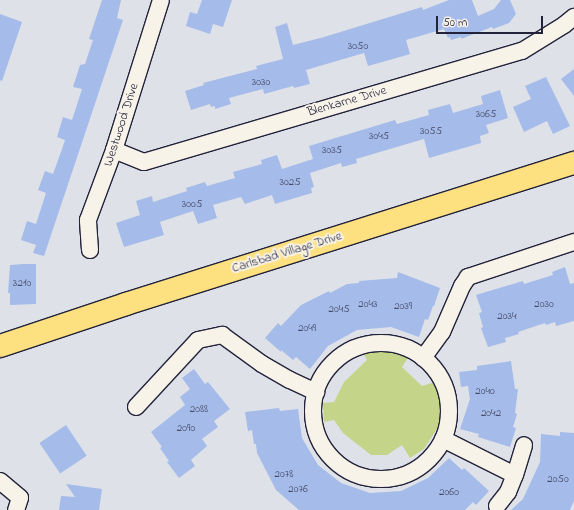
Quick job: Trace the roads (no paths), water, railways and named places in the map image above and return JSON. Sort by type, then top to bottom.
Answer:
[{"type":"main road","name":"Carlsbad Village Drive","points":[[0,346],[126,304],[574,163]]},
{"type":"street","name":"Westwood Drive","points":[[90,250],[88,220],[114,150],[161,0]]},
{"type":"street","name":"Blenkarne Drive","points":[[114,150],[144,162],[152,160],[522,51],[564,26],[574,17]]},
{"type":"street","points":[[422,358],[442,332],[462,286],[468,277],[574,242]]},
{"type":"street","points":[[136,407],[198,340],[222,335],[262,364],[290,380],[316,392]]},
{"type":"street","points":[[376,343],[393,344],[408,348],[422,358],[434,368],[443,383],[448,397],[449,413],[443,439],[437,450],[426,462],[405,474],[381,478],[355,473],[333,458],[322,444],[315,425],[313,409],[316,392],[322,378],[336,359],[361,346],[376,343]]},
{"type":"street","points":[[443,439],[516,475]]},
{"type":"street","points":[[497,506],[508,492],[516,475],[524,445]]},
{"type":"street","points":[[0,481],[20,498],[16,510]]}]
